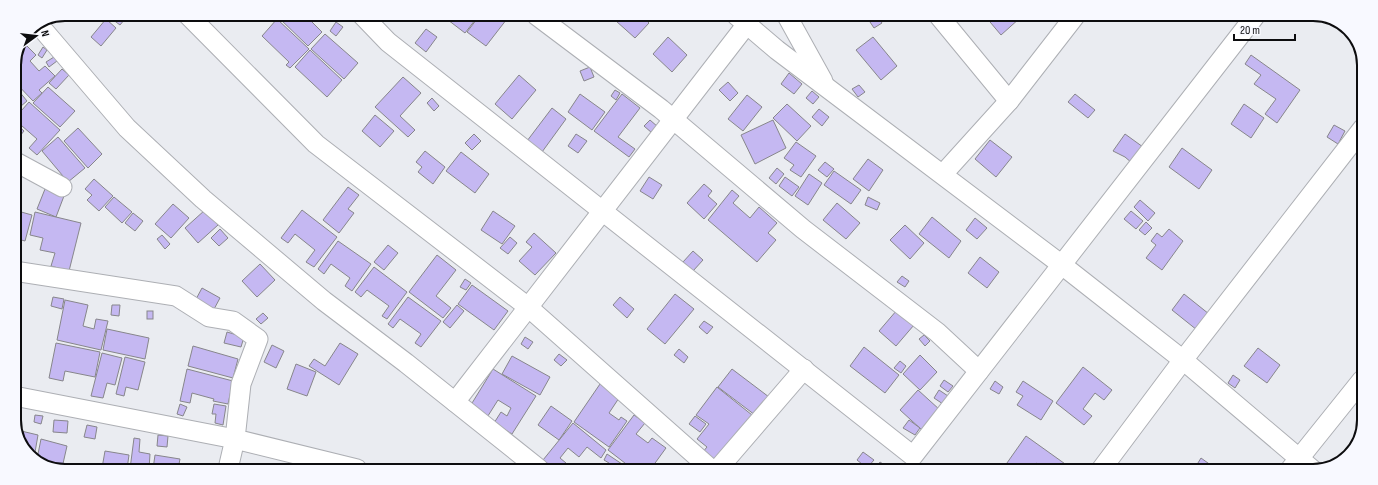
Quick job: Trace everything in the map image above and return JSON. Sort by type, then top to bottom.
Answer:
[{"type":"street","points":[[193,21],[316,144],[528,307],[705,464]]},
{"type":"street","points":[[368,21],[388,42],[804,369],[912,463],[979,371],[1251,21]]},
{"type":"street","points":[[544,21],[662,109],[803,229],[937,332],[979,371]]},
{"type":"street","points":[[455,402],[673,119],[740,21]]},
{"type":"street","points":[[742,21],[777,50],[943,174],[1183,360],[1293,464]]},
{"type":"street","points":[[790,21],[827,87]]},
{"type":"street","points":[[943,21],[1009,101]]},
{"type":"street","points":[[943,174],[1009,101],[1071,21]]},
{"type":"street","points":[[41,28],[127,128],[203,198],[324,301],[533,464]]},
{"type":"street","points":[[1105,464],[1183,360],[1357,136]]},
{"type":"street","points":[[21,166],[62,187]]},
{"type":"street","points":[[21,273],[176,296],[209,317],[233,321],[258,339],[241,384],[235,439],[229,464]]},
{"type":"street","points":[[722,464],[804,369]]},
{"type":"street","points":[[1295,464],[1357,386]]},
{"type":"street","points":[[21,397],[235,439],[337,464]]},
{"type":"building","points":[[104,21],[108,21],[116,28],[101,46],[91,37]]},
{"type":"building","points":[[115,21],[123,21],[120,25]]},
{"type":"building","points":[[275,21],[279,21],[309,49],[290,68],[286,65],[289,62],[262,36]]},
{"type":"building","points":[[282,21],[311,21],[322,32],[308,46]]},
{"type":"building","points":[[449,21],[474,21],[465,33]]},
{"type":"building","points":[[475,21],[505,21],[486,46],[467,32]]},
{"type":"building","points":[[616,21],[647,21],[649,23],[635,38]]},
{"type":"building","points":[[869,21],[881,21],[882,23],[874,28]]},
{"type":"building","points":[[989,21],[1017,21],[1001,35]]},
{"type":"building","points":[[336,22],[343,27],[336,36],[330,31]]},
{"type":"building","points":[[426,29],[437,37],[426,52],[415,43]]},
{"type":"building","points":[[325,34],[358,63],[344,79],[311,49]]},
{"type":"building","points":[[668,37],[687,55],[672,72],[653,54]]},
{"type":"building","points":[[873,37],[897,66],[881,80],[856,50]]},
{"type":"building","points":[[26,45],[36,55],[30,61],[39,71],[45,66],[55,76],[39,90],[42,93],[33,101],[21,88],[21,65]]},
{"type":"building","points":[[43,47],[47,50],[42,58],[38,55]]},
{"type":"building","points":[[310,50],[342,80],[327,97],[295,67]]},
{"type":"building","points":[[1251,55],[1300,90],[1277,123],[1265,114],[1276,99],[1254,84],[1261,75],[1245,64]]},
{"type":"building","points":[[54,57],[57,61],[49,67],[46,62]]},
{"type":"building","points":[[590,67],[594,77],[584,81],[580,71]]},
{"type":"building","points":[[62,69],[69,75],[56,89],[49,83]]},
{"type":"building","points":[[789,73],[802,84],[794,94],[781,84]]},
{"type":"building","points":[[519,75],[536,90],[512,119],[495,104]]},
{"type":"building","points":[[403,77],[421,93],[400,116],[415,130],[408,137],[375,107]]},
{"type":"building","points":[[728,82],[738,93],[730,101],[719,90]]},
{"type":"building","points":[[859,85],[865,92],[858,97],[852,89]]},
{"type":"building","points":[[48,87],[75,111],[60,127],[33,103]]},
{"type":"building","points":[[615,90],[620,93],[616,100],[611,96]]},
{"type":"building","points":[[812,91],[819,97],[813,104],[806,98]]},
{"type":"building","points":[[21,94],[27,101],[21,106]]},
{"type":"building","points":[[580,94],[605,112],[592,130],[568,112]]},
{"type":"building","points":[[622,94],[640,108],[618,137],[635,149],[629,157],[594,131]]},
{"type":"building","points":[[1075,94],[1095,110],[1088,118],[1068,102]]},
{"type":"building","points":[[747,95],[762,107],[743,131],[728,119]]},
{"type":"building","points":[[432,98],[439,106],[434,111],[427,103]]},
{"type":"building","points":[[29,102],[60,130],[37,155],[29,148],[37,139],[21,125],[21,111]]},
{"type":"building","points":[[787,104],[811,126],[797,141],[773,118]]},
{"type":"building","points":[[1244,104],[1264,118],[1251,138],[1231,124]]},
{"type":"building","points":[[552,108],[566,119],[542,152],[527,141]]},
{"type":"building","points":[[819,109],[829,117],[822,126],[812,117]]},
{"type":"building","points":[[375,115],[394,131],[380,147],[362,131]]},
{"type":"building","points":[[650,120],[658,127],[652,133],[644,126]]},
{"type":"building","points":[[773,120],[786,148],[755,164],[741,135]]},
{"type":"building","points":[[1334,125],[1345,131],[1338,144],[1327,137]]},
{"type":"building","points":[[78,128],[102,154],[88,168],[64,141]]},
{"type":"building","points":[[474,134],[481,141],[472,150],[465,143]]},
{"type":"building","points":[[576,134],[587,141],[578,153],[568,146]]},
{"type":"building","points":[[1125,134],[1143,147],[1132,163],[1125,157],[1113,151]]},
{"type":"building","points":[[58,137],[85,168],[68,182],[42,151]]},
{"type":"building","points":[[990,140],[1012,157],[996,177],[975,159]]},
{"type":"building","points":[[796,142],[816,156],[801,177],[790,170],[794,165],[784,158]]},
{"type":"building","points":[[1182,148],[1212,170],[1199,189],[1169,167]]},
{"type":"building","points":[[425,151],[445,167],[433,184],[418,172],[422,167],[416,162]]},
{"type":"building","points":[[461,152],[489,174],[475,193],[446,171]]},
{"type":"building","points":[[868,159],[883,170],[869,191],[853,179]]},
{"type":"building","points":[[825,162],[834,169],[827,177],[818,170]]},
{"type":"building","points":[[777,168],[784,174],[776,184],[769,178]]},
{"type":"building","points":[[834,171],[861,190],[851,204],[824,185]]},
{"type":"building","points":[[809,174],[822,183],[808,205],[795,196]]},
{"type":"building","points":[[649,177],[662,185],[653,199],[640,191]]},
{"type":"building","points":[[785,177],[799,187],[792,196],[779,186]]},
{"type":"building","points":[[94,179],[113,196],[99,211],[87,200],[92,195],[85,189]]},
{"type":"building","points":[[704,184],[712,191],[708,196],[717,204],[704,219],[687,203]]},
{"type":"building","points":[[348,187],[359,195],[348,209],[354,213],[339,233],[323,220]]},
{"type":"building","points":[[45,189],[64,196],[56,217],[37,209]]},
{"type":"building","points":[[732,190],[739,196],[733,203],[750,218],[759,207],[777,223],[768,233],[776,240],[757,262],[708,220]]},
{"type":"building","points":[[114,197],[132,212],[122,223],[105,207]]},
{"type":"building","points":[[868,197],[880,203],[877,210],[865,205]]},
{"type":"building","points":[[1140,200],[1155,213],[1148,221],[1134,207]]},
{"type":"building","points":[[837,203],[860,223],[846,239],[823,220]]},
{"type":"building","points":[[173,204],[189,218],[171,238],[155,224]]},
{"type":"building","points":[[205,210],[218,225],[198,243],[185,228]]},
{"type":"building","points":[[302,210],[337,237],[314,267],[306,262],[315,250],[295,234],[288,243],[281,238]]},
{"type":"building","points":[[493,211],[515,226],[502,244],[481,230]]},
{"type":"building","points":[[1131,211],[1143,221],[1136,229],[1124,219]]},
{"type":"building","points":[[21,212],[32,215],[25,241],[21,240]]},
{"type":"building","points":[[35,212],[81,223],[69,271],[51,266],[55,253],[40,250],[43,238],[30,235]]},
{"type":"building","points":[[133,213],[143,221],[135,231],[125,223]]},
{"type":"building","points":[[932,217],[961,241],[949,258],[919,234]]},
{"type":"building","points":[[975,218],[987,228],[977,239],[966,230]]},
{"type":"building","points":[[1146,222],[1152,228],[1145,235],[1139,230]]},
{"type":"building","points":[[905,225],[924,243],[910,259],[890,240]]},
{"type":"building","points":[[220,229],[228,238],[219,246],[211,238]]},
{"type":"building","points":[[1169,229],[1183,241],[1162,270],[1146,258],[1156,245],[1151,241],[1157,233],[1162,237]]},
{"type":"building","points":[[534,233],[556,253],[535,275],[519,261],[532,247],[526,242]]},
{"type":"building","points":[[162,235],[170,244],[165,249],[157,239]]},
{"type":"building","points":[[510,237],[517,243],[508,254],[500,248]]},
{"type":"building","points":[[338,241],[371,264],[352,291],[345,286],[350,278],[331,264],[324,274],[318,269]]},
{"type":"building","points":[[388,245],[398,253],[384,270],[374,262]]},
{"type":"building","points":[[693,251],[703,260],[693,271],[683,262]]},
{"type":"building","points":[[437,255],[456,270],[436,296],[451,308],[443,318],[409,292]]},
{"type":"building","points":[[980,257],[999,272],[987,288],[968,273]]},
{"type":"building","points":[[260,264],[275,280],[257,297],[242,281]]},
{"type":"building","points":[[374,267],[407,292],[387,319],[382,316],[389,306],[367,290],[361,297],[355,292]]},
{"type":"building","points":[[902,276],[909,281],[905,287],[897,282]]},
{"type":"building","points":[[465,279],[471,283],[466,290],[460,287]]},
{"type":"building","points":[[472,285],[508,311],[494,330],[458,304]]},
{"type":"building","points":[[202,288],[220,298],[213,311],[195,301]]},
{"type":"building","points":[[675,294],[694,309],[665,344],[647,329]]},
{"type":"building","points":[[1184,294],[1209,314],[1197,330],[1172,310]]},
{"type":"building","points":[[53,297],[64,299],[62,309],[51,306]]},
{"type":"building","points":[[408,297],[441,321],[421,347],[415,343],[421,334],[400,319],[393,328],[388,324]]},
{"type":"building","points":[[620,297],[634,309],[627,318],[613,305]]},
{"type":"building","points":[[65,300],[88,305],[83,326],[94,329],[96,319],[108,321],[101,350],[57,340]]},
{"type":"building","points":[[112,305],[120,305],[119,316],[111,315]]},
{"type":"building","points":[[457,305],[464,311],[450,328],[443,322]]},
{"type":"building","points":[[897,310],[914,325],[896,346],[879,331]]},
{"type":"building","points":[[147,311],[153,311],[153,319],[147,319]]},
{"type":"building","points":[[263,313],[268,318],[261,324],[256,319]]},
{"type":"building","points":[[704,321],[713,327],[707,334],[699,327]]},
{"type":"building","points":[[107,329],[149,338],[145,359],[103,350]]},
{"type":"building","points":[[227,332],[244,337],[241,347],[224,343]]},
{"type":"building","points":[[924,335],[930,341],[925,346],[919,339]]},
{"type":"building","points":[[525,337],[533,342],[528,349],[521,344]]},
{"type":"building","points":[[56,343],[100,352],[95,377],[65,371],[63,381],[49,378]]},
{"type":"building","points":[[340,343],[358,354],[339,385],[309,366],[314,359],[325,366]]},
{"type":"building","points":[[272,345],[284,351],[276,368],[264,362]]},
{"type":"building","points":[[193,346],[238,359],[233,378],[188,366]]},
{"type":"building","points":[[864,347],[899,375],[885,393],[850,366]]},
{"type":"building","points":[[1258,348],[1280,365],[1267,383],[1244,366]]},
{"type":"building","points":[[679,349],[688,357],[684,363],[674,355]]},
{"type":"building","points":[[102,353],[122,358],[115,385],[107,383],[103,398],[91,396]]},
{"type":"building","points":[[559,354],[567,360],[561,366],[554,360]]},
{"type":"building","points":[[920,355],[937,372],[920,390],[903,374]]},
{"type":"building","points":[[512,356],[550,377],[540,395],[502,374]]},
{"type":"building","points":[[125,357],[145,362],[138,390],[126,387],[124,396],[116,394]]},
{"type":"building","points":[[900,361],[906,366],[901,373],[894,368]]},
{"type":"building","points":[[296,364],[316,372],[307,396],[287,389]]},
{"type":"building","points":[[1083,367],[1112,390],[1104,400],[1095,393],[1083,409],[1092,416],[1084,425],[1056,403]]},
{"type":"building","points":[[187,369],[233,381],[228,404],[213,401],[214,399],[192,393],[190,403],[180,401]]},
{"type":"building","points":[[493,369],[536,396],[512,434],[494,423],[501,412],[507,416],[511,408],[498,400],[486,419],[469,408]]},
{"type":"building","points":[[732,369],[769,397],[755,415],[718,387]]},
{"type":"building","points":[[1233,375],[1240,380],[1235,388],[1228,383]]},
{"type":"building","points":[[944,380],[953,386],[948,392],[940,386]]},
{"type":"building","points":[[995,381],[1003,387],[999,394],[990,389]]},
{"type":"building","points":[[1023,381],[1053,401],[1041,420],[1017,405],[1023,396],[1016,392]]},
{"type":"building","points":[[600,384],[619,398],[609,413],[619,420],[621,417],[627,421],[609,447],[574,422]]},
{"type":"building","points":[[717,387],[752,415],[715,463],[702,453],[707,447],[697,439],[709,424],[696,415]]},
{"type":"building","points":[[918,390],[940,410],[922,430],[900,410]]},
{"type":"building","points":[[939,390],[948,396],[943,404],[934,398]]},
{"type":"building","points":[[180,404],[187,407],[183,416],[177,414]]},
{"type":"building","points":[[214,404],[226,406],[223,425],[215,423],[216,414],[212,414]]},
{"type":"building","points":[[551,406],[572,421],[559,440],[538,425]]},
{"type":"building","points":[[35,415],[43,416],[41,424],[34,422]]},
{"type":"building","points":[[634,415],[645,423],[636,434],[648,443],[652,438],[666,448],[654,464],[626,464],[608,450]]},
{"type":"building","points":[[695,416],[706,424],[700,432],[689,424]]},
{"type":"building","points":[[54,420],[68,421],[67,433],[53,432]]},
{"type":"building","points":[[909,420],[920,428],[915,435],[903,428]]},
{"type":"building","points":[[573,423],[606,450],[601,458],[587,447],[579,457],[568,448],[560,458],[566,463],[565,464],[548,464],[543,460]]},
{"type":"building","points":[[87,425],[97,427],[95,439],[84,437]]},
{"type":"building","points":[[23,431],[38,435],[35,452],[24,437]]},
{"type":"building","points":[[158,435],[168,436],[167,447],[157,446]]},
{"type":"building","points":[[1026,436],[1065,464],[1036,463],[1006,464]]},
{"type":"building","points":[[134,438],[140,439],[139,452],[150,454],[149,464],[131,464]]},
{"type":"building","points":[[41,439],[67,446],[63,464],[51,462],[38,455]]},
{"type":"building","points":[[105,451],[129,455],[128,464],[103,464]]},
{"type":"building","points":[[863,452],[874,460],[870,464],[862,464],[857,460]]},
{"type":"building","points":[[607,454],[622,464],[608,464],[604,460]]},
{"type":"building","points":[[155,455],[180,459],[179,464],[154,464]]},
{"type":"building","points":[[1201,458],[1209,464],[1197,464]]}]
